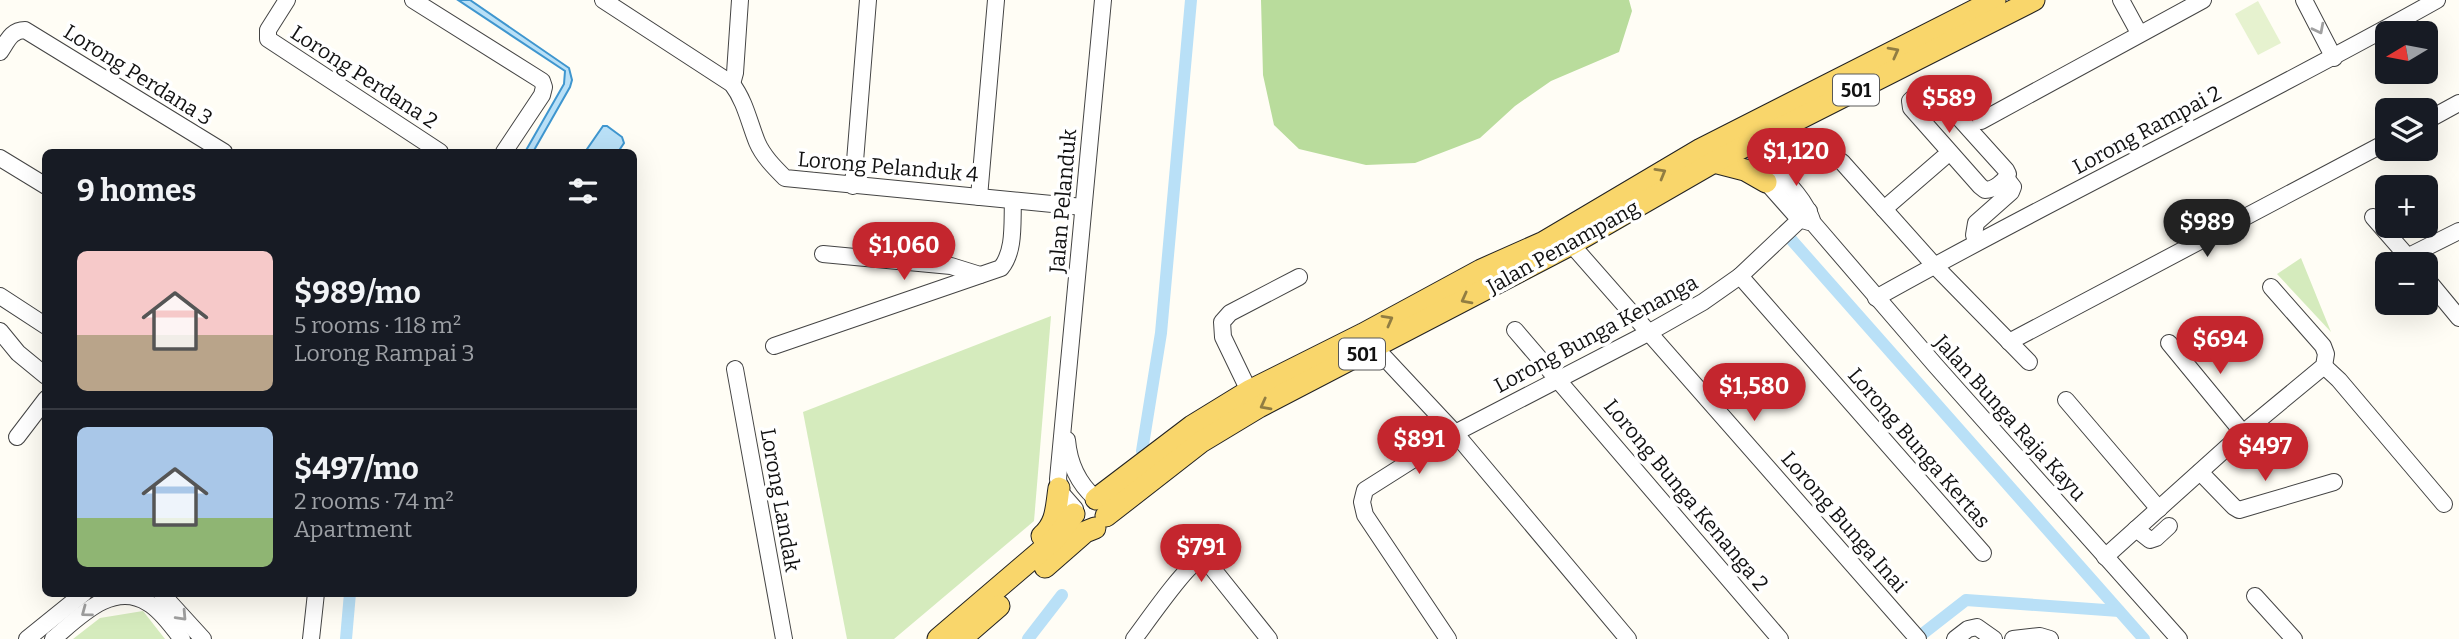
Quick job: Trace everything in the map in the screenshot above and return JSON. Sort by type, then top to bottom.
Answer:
[{"type":"main road","name":"Jalan Penampang","points":[[1565,238],[1738,140],[1999,5],[2034,0]]},
{"type":"main road","name":"Jalan Penampang","points":[[1102,509],[1160,474],[1201,442],[1369,341],[1449,287],[1565,238],[1714,162],[1738,140]]},
{"type":"main road","points":[[1714,162],[1745,170],[1766,182]]},
{"type":"main road","name":"Jalan Penampang","points":[[961,639],[1085,532],[1119,482],[1192,426],[1249,390],[1369,341]]},
{"type":"main road","points":[[974,609],[1000,575],[1052,528],[1059,488]]},
{"type":"main road","name":"Jalan Penampang","points":[[938,639],[1055,539],[1083,499],[1102,509]]},
{"type":"street","name":"Lorong Perdana 2","points":[[287,0],[266,35],[268,38],[435,149]]},
{"type":"street","points":[[413,0],[542,81],[542,96],[506,149]]},
{"type":"street","name":"Lorong Pelanduk 4","points":[[603,0],[732,84],[741,96],[758,144],[769,162],[785,178],[1083,207]]},
{"type":"street","points":[[732,84],[740,0]]},
{"type":"street","points":[[853,186],[868,0]]},
{"type":"street","points":[[979,197],[996,0]]},
{"type":"street","name":"Jalan Pelanduk","points":[[1059,488],[1064,406],[1103,0]]},
{"type":"street","points":[[2121,0],[2138,33]]},
{"type":"street","points":[[1981,121],[2138,33],[2203,0]]},
{"type":"street","points":[[2304,0],[2334,58]]},
{"type":"street","name":"Lorong Rampai 2","points":[[1876,298],[2200,125],[2334,58],[2437,0]]},
{"type":"street","name":"Lorong Perdana 3","points":[[0,52],[11,35],[18,30],[31,33],[218,149]]},
{"type":"street","points":[[1977,242],[1974,234],[1976,223],[2011,192],[2012,185],[2006,178],[2006,170],[1933,89],[1925,86],[1915,94],[1910,102],[1911,108],[1980,186],[1991,190],[2006,178]]},
{"type":"street","points":[[2438,114],[2459,103]]},
{"type":"street","name":"Jalan Bunga Raja Kayu","points":[[1738,140],[1766,182],[1807,218],[2179,639]]},
{"type":"street","name":"Jalan Bunga Raja Kayu","points":[[1738,140],[1798,196],[1807,218]]},
{"type":"street","points":[[2009,342],[2375,148]]},
{"type":"street","points":[[0,158],[42,184]]},
{"type":"street","points":[[1884,209],[1943,158]]},
{"type":"street","points":[[1842,162],[1934,265],[2029,362]]},
{"type":"street","points":[[774,346],[1000,268],[1007,260],[1013,201]]},
{"type":"street","points":[[2373,217],[2402,252]]},
{"type":"street","name":"Lorong Bunga Kenanga","points":[[1448,639],[1364,515],[1364,490],[1455,433],[1703,302],[1740,276],[1807,218]]},
{"type":"street","points":[[2425,252],[2459,231]]},
{"type":"street","name":"Lorong Bunga Inai","points":[[1565,238],[1913,633]]},
{"type":"street","points":[[823,254],[951,266],[980,275]]},
{"type":"street","name":"Lorong Bunga Kertas","points":[[1740,276],[1983,553]]},
{"type":"street","points":[[1249,390],[1223,337],[1222,322],[1230,313],[1299,277]]},
{"type":"street","points":[[2105,557],[2324,366],[2326,354],[2323,346],[2271,287]]},
{"type":"street","points":[[2438,293],[2459,318]]},
{"type":"street","points":[[0,296],[42,323]]},
{"type":"street","name":"Lorong Bunga Kenanga 2","points":[[1515,330],[1780,639]]},
{"type":"street","points":[[0,331],[18,353],[42,373]]},
{"type":"street","points":[[1369,341],[1455,433],[1628,639]]},
{"type":"street","points":[[2169,343],[2244,433]]},
{"type":"street","points":[[2324,366],[2339,380],[2444,504]]},
{"type":"street","name":"Lorong Landak","points":[[735,369],[784,639]]},
{"type":"street","points":[[2066,400],[2159,509]]},
{"type":"street","points":[[16,437],[42,404]]},
{"type":"street","name":"Jalan Pelanduk","points":[[1064,406],[1071,462],[1082,487],[1102,509]]},
{"type":"street","points":[[2200,472],[2239,510],[2334,482]]},
{"type":"street","points":[[1059,488],[1074,512]]},
{"type":"street","points":[[2136,529],[2150,540],[2169,526]]},
{"type":"street","points":[[1134,639],[1182,576],[1196,562],[1209,564],[1269,639]]},
{"type":"street","points":[[2255,596],[2294,639]]},
{"type":"street","points":[[27,639],[79,597]]},
{"type":"street","points":[[53,639],[88,609],[100,602],[120,597]]},
{"type":"street","points":[[134,597],[153,606],[182,639]]},
{"type":"street","points":[[165,597],[203,639]]},
{"type":"street","points":[[312,639],[316,597]]},
{"type":"street","points":[[1955,639],[1968,629],[1977,627],[1994,639]]},
{"type":"street","points":[[2013,639],[2039,636],[2050,639]]},
{"type":"green space","points":[[1261,0],[1629,0],[1632,11],[1619,52],[1551,81],[1515,106],[1480,138],[1415,163],[1366,165],[1299,149],[1274,125],[1263,75]]},
{"type":"green space","points":[[2258,1],[2281,43],[2258,55],[2235,14]]},
{"type":"green space","points":[[2301,258],[2331,332],[2277,274]]},
{"type":"green space","points":[[1051,316],[1034,521],[894,639],[847,639],[803,412]]},
{"type":"green space","points":[[143,611],[165,639],[73,639],[100,618]]},
{"type":"water","points":[[458,0],[470,0],[569,68],[572,80],[570,87],[535,149],[527,149],[564,84],[565,71]]},
{"type":"water","points":[[603,126],[622,137],[624,143],[620,149],[587,149]]},
{"type":"waterway","points":[[1142,451],[1161,333],[1191,0]]},
{"type":"waterway","points":[[1789,237],[2144,639]]},
{"type":"waterway","points":[[1028,639],[1062,595]]},
{"type":"waterway","points":[[346,639],[350,597]]},
{"type":"waterway","points":[[1916,639],[1966,600],[2119,611]]}]
